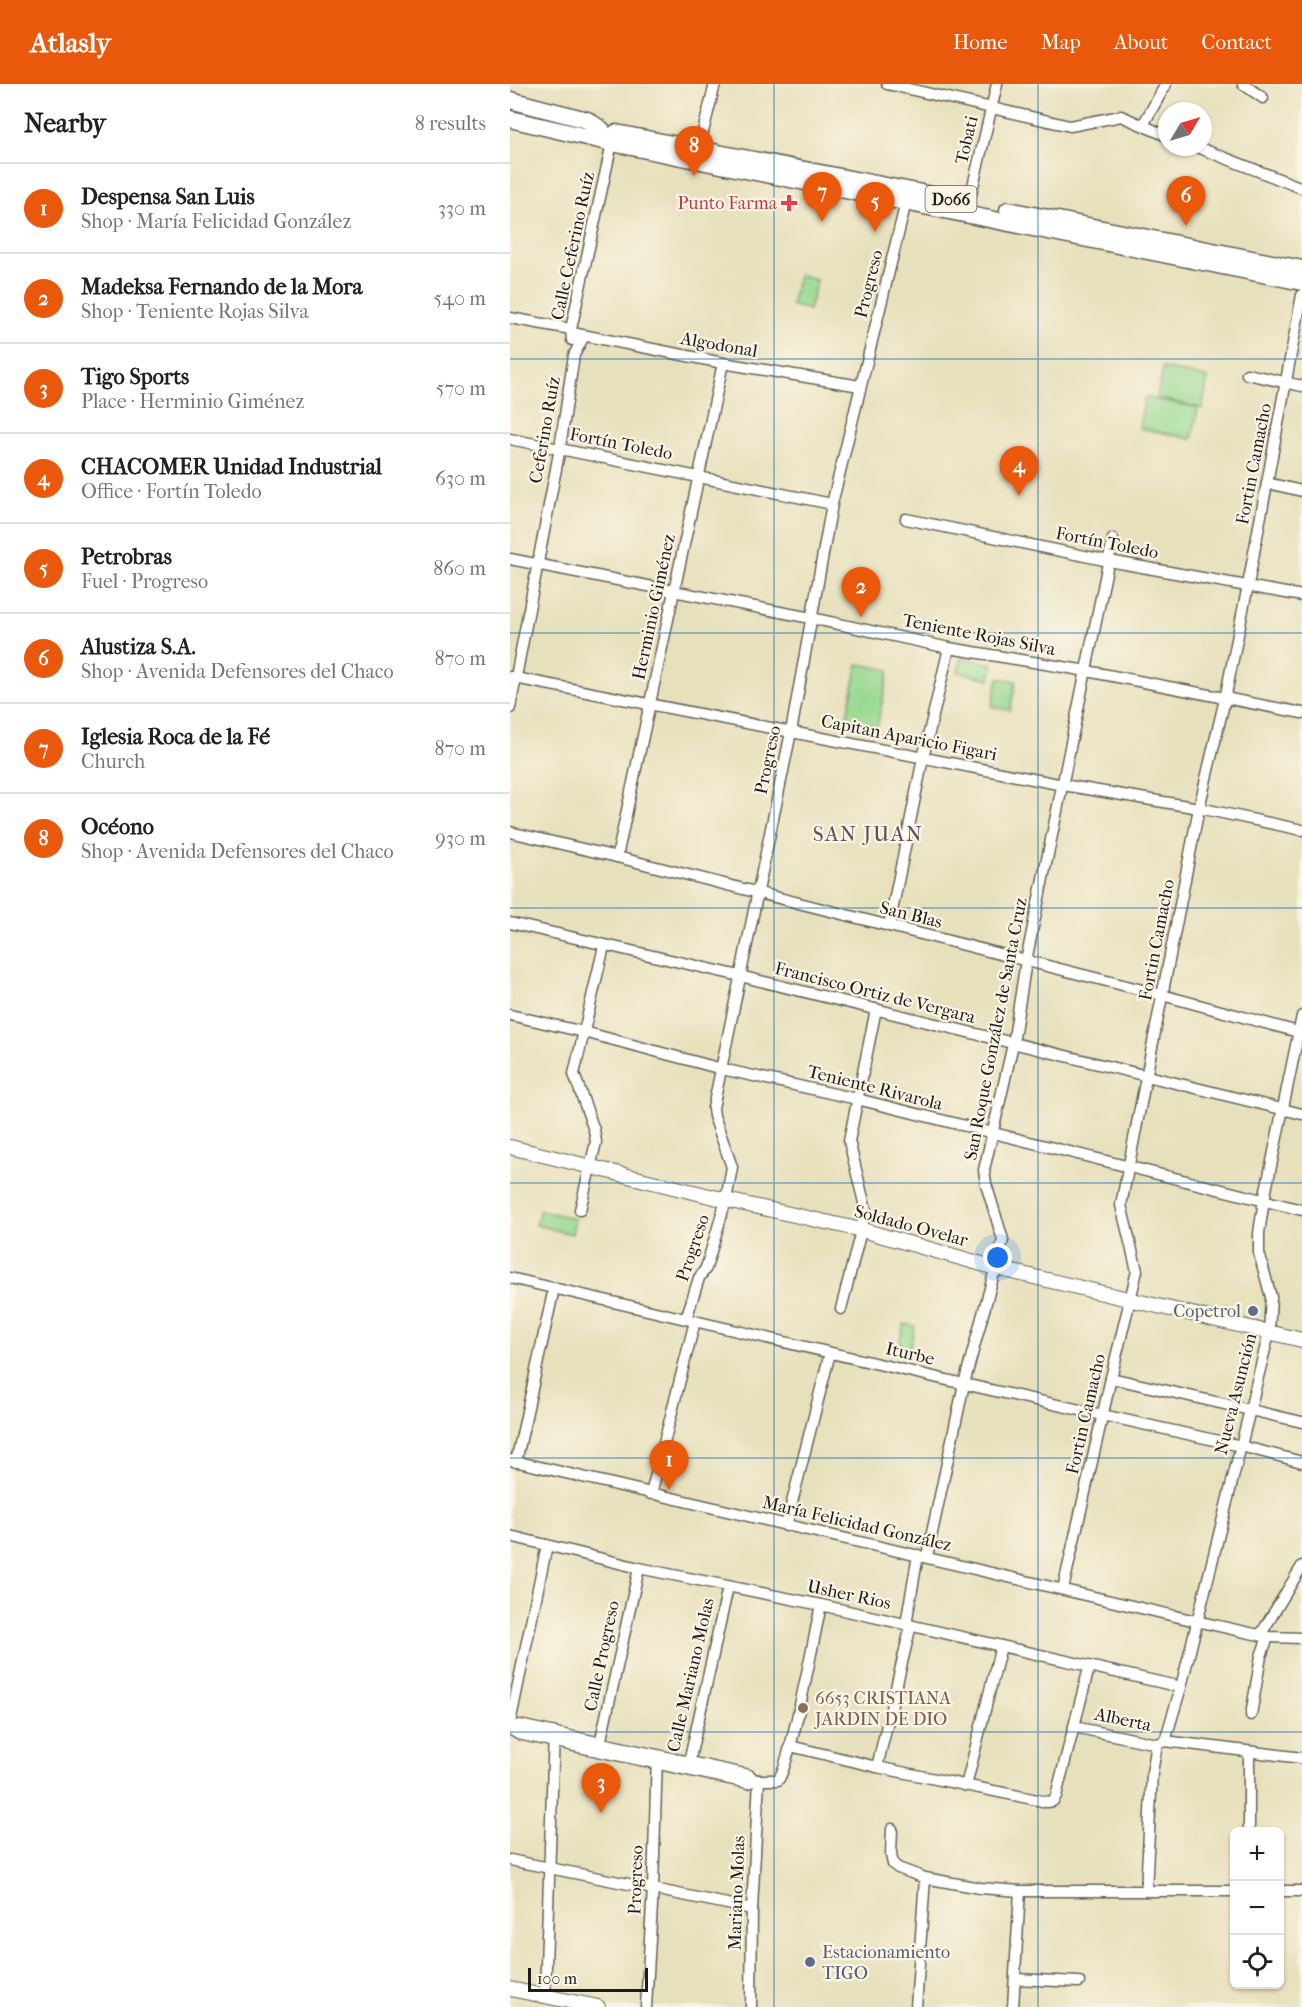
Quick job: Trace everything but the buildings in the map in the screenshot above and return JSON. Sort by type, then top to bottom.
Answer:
[{"type":"highway","points":[[510,100],[587,120],[603,137],[585,142],[510,127]]},
{"type":"highway","name":"D066","points":[[510,109],[603,137],[699,148],[1302,269]]},
{"type":"highway","name":"D066","points":[[510,119],[1302,282]]},
{"type":"main road","name":"Soldado Ovelar","points":[[510,1147],[726,1200],[862,1230],[996,1268],[1302,1340]]},
{"type":"main road","points":[[510,1989],[598,2007]]},
{"type":"street","points":[[699,148],[715,84]]},
{"type":"street","points":[[893,84],[1071,126],[1121,116],[1158,132]]},
{"type":"street","name":"Tobati","points":[[969,203],[997,84]]},
{"type":"street","points":[[1143,125],[1166,84]]},
{"type":"street","points":[[1243,84],[1263,98]]},
{"type":"street","name":"Calle Ceferino Ruíz","points":[[574,355],[572,331],[603,137]]},
{"type":"street","points":[[1212,153],[1302,188]]},
{"type":"street","name":"Progreso","points":[[651,1494],[699,1278],[706,1268],[726,1200],[732,1167],[713,1108],[791,732],[832,504],[906,202]]},
{"type":"street","name":"Fortin Camacho","points":[[1063,1589],[1137,1272],[1122,1205],[1199,808],[1225,699],[1248,585],[1302,295]]},
{"type":"street","name":"Algodonal","points":[[510,318],[572,331],[584,336],[860,386]]},
{"type":"street","name":"Ceferino Ruíz","points":[[510,708],[513,677],[560,448],[574,355],[584,336]]},
{"type":"street","name":"Herminio Giménez","points":[[618,857],[723,363]]},
{"type":"street","points":[[1247,374],[1302,386]]},
{"type":"street","name":"Fortín Toledo","points":[[510,439],[832,504]]},
{"type":"street","points":[[1267,483],[1302,490]]},
{"type":"street","name":"Fortín Toledo","points":[[906,519],[1109,561],[1302,596]]},
{"type":"street","name":"San Roque González de Santa Cruz","points":[[877,1767],[922,1556],[964,1384],[1003,1240],[984,1170],[1013,1044],[1026,961],[1113,539]]},
{"type":"street","name":"Teniente Rojas Silva","points":[[510,559],[811,618],[949,648],[1087,671],[1302,713]]},
{"type":"street","points":[[890,926],[923,758],[949,648]]},
{"type":"street","name":"Capitan Aparicio Figari","points":[[513,677],[1063,785],[1199,808],[1302,830]]},
{"type":"street","name":"San Blas","points":[[510,832],[618,857],[1162,995],[1300,1033]]},
{"type":"street","name":"Francisco Ortiz de Vergara","points":[[510,923],[740,976],[1302,1114]]},
{"type":"street","points":[[580,1210],[596,1143],[594,1130],[574,1074],[604,946]]},
{"type":"street","points":[[841,1309],[866,1211],[849,1141],[876,1009]]},
{"type":"street","name":"Teniente Rivarola","points":[[510,1015],[1302,1210]]},
{"type":"street","name":"Nueva Asunción","points":[[1146,1891],[1152,1773],[1181,1687],[1269,1333],[1271,1297],[1259,1252],[1259,1233],[1302,1016]]},
{"type":"street","name":"Iturbe","points":[[510,1278],[1302,1462]]},
{"type":"street","points":[[513,1461],[554,1288]]},
{"type":"street","points":[[786,1526],[830,1353]]},
{"type":"street","points":[[1111,1378],[1302,1422]]},
{"type":"street","name":"María Felicidad González","points":[[513,1461],[1196,1621]]},
{"type":"street","name":"Usher Rios","points":[[510,1536],[639,1568],[821,1605],[1089,1668],[1181,1687]]},
{"type":"street","points":[[511,1728],[547,1545]]},
{"type":"street","points":[[1251,1715],[1264,1635],[1302,1566]]},
{"type":"street","name":"Calle Progreso","points":[[599,1747],[639,1568]]},
{"type":"street","name":"Calle Mariano Molas","points":[[688,1766],[728,1587]]},
{"type":"street","points":[[511,1728],[519,1725],[554,1737],[688,1766],[748,1783],[757,1780],[777,1780],[781,1776],[790,1746],[821,1605]]},
{"type":"street","points":[[1196,1621],[1264,1635],[1302,1638]]},
{"type":"street","points":[[966,1786],[1001,1646]]},
{"type":"street","points":[[790,1746],[966,1786],[1047,1802],[1053,1801],[1089,1668]]},
{"type":"street","name":"Alberta","points":[[1074,1727],[1161,1743],[1302,1758]]},
{"type":"street","points":[[545,1995],[554,1737]]},
{"type":"street","points":[[1249,1752],[1249,1827]]},
{"type":"street","name":"Progreso","points":[[646,2007],[657,1759]]},
{"type":"street","name":"Mariano Molas","points":[[751,2007],[757,1780]]},
{"type":"street","points":[[892,1829],[893,1864],[925,1878],[980,1888],[1020,1891],[1230,1891]]},
{"type":"street","points":[[510,1860],[752,1909]]},
{"type":"street","points":[[916,2007],[925,1878]]},
{"type":"street","points":[[1013,2007],[1020,1891]]},
{"type":"street","points":[[1284,1891],[1302,1891]]},
{"type":"street","points":[[1015,1979],[1079,1982]]},
{"type":"green space","points":[[799,275],[817,280],[809,310],[791,305]]},
{"type":"green space","points":[[1163,368],[1208,378],[1202,408],[1157,398]]},
{"type":"green space","points":[[1145,397],[1198,408],[1192,439],[1139,428]]},
{"type":"green space","points":[[961,658],[993,664],[990,679],[958,672]]},
{"type":"green space","points":[[858,664],[889,670],[877,727],[846,721]]},
{"type":"green space","points":[[998,678],[1016,681],[1010,710],[992,707]]},
{"type":"green space","points":[[540,1210],[575,1219],[572,1234],[536,1225]]},
{"type":"green space","points":[[904,1324],[915,1326],[909,1352],[898,1349]]},
{"type":"place","name":"Océono","points":[[694,176]]},
{"type":"place","name":"Punto Farma","points":[[789,203]]},
{"type":"place","name":"Iglesia Roca de la Fé","points":[[822,222]]},
{"type":"place","name":"Alustiza S.A.","points":[[1186,226]]},
{"type":"place","name":"Petrobras","points":[[875,232]]},
{"type":"place","name":"CHACOMER Unidad Industrial","points":[[1019,496]]},
{"type":"place","name":"Madeksa Fernando de la Mora","points":[[861,617]]},
{"type":"place","name":"Copetrol","points":[[1253,1311]]},
{"type":"place","name":"Despensa San Luis","points":[[669,1490]]},
{"type":"place","name":"6653 CRISTIANA JARDIN DE DIO","points":[[803,1708]]},
{"type":"place","name":"Tigo Sports","points":[[601,1813]]},
{"type":"place","name":"Estacionamiento TIGO","points":[[810,1962]]},
{"type":"district","name":"SAN JUAN","points":[[868,834]]}]
